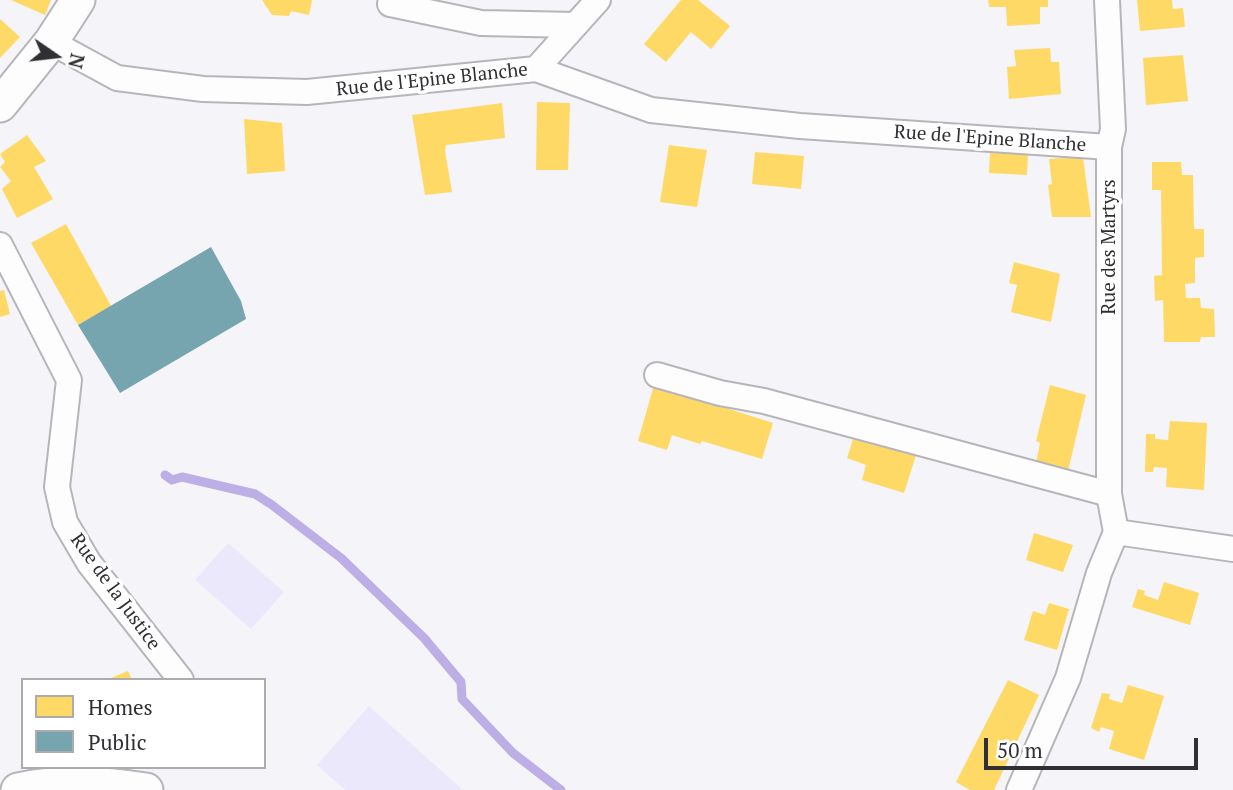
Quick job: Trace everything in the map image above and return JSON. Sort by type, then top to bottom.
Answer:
[{"type":"street","points":[[0,105],[51,42],[78,0]]},
{"type":"street","points":[[536,69],[598,0]]},
{"type":"street","name":"Rue des Martyrs","points":[[1107,0],[1113,129],[1109,147],[1109,494],[1116,532]]},
{"type":"street","points":[[390,4],[481,23],[575,25]]},
{"type":"street","name":"Rue de l'Epine Blanche","points":[[51,42],[117,78],[203,89],[307,92],[536,69],[651,110],[800,126],[1109,147]]},
{"type":"street","name":"Rue de la Justice","points":[[3,257],[69,380],[57,487],[65,522],[89,563],[179,678]]},
{"type":"street","points":[[657,375],[1109,494]]},
{"type":"street","points":[[1019,790],[1068,678],[1098,573],[1116,532],[1233,549]]},
{"type":"street","points":[[18,790],[107,784],[146,790]]},
{"type":"shaded area","points":[[228,543],[284,592],[251,629],[195,580]]},
{"type":"shaded area","points":[[369,706],[463,790],[345,790],[317,765]]},
{"type":"building: Homes","points":[[11,0],[51,0],[45,15]]},
{"type":"building: Homes","points":[[262,0],[312,0],[309,15],[291,11],[289,16],[272,15]]},
{"type":"building: Homes","points":[[681,0],[698,0],[730,26],[711,49],[691,32],[666,62],[644,44]]},
{"type":"building: Homes","points":[[988,0],[1048,0],[1048,7],[1040,7],[1040,24],[1007,26],[1006,7],[989,7]]},
{"type":"building: Homes","points":[[1137,0],[1172,0],[1173,9],[1183,8],[1185,27],[1140,31]]},
{"type":"building: Homes","points":[[0,19],[20,37],[0,58]]},
{"type":"building: Homes","points":[[1050,48],[1051,62],[1059,62],[1061,94],[1009,99],[1007,67],[1016,66],[1014,50]]},
{"type":"building: Homes","points":[[1183,55],[1188,101],[1146,105],[1143,58]]},
{"type":"building: Homes","points":[[537,102],[570,103],[568,170],[536,170]]},
{"type":"building: Homes","points":[[502,103],[505,138],[446,145],[452,192],[425,195],[412,115]]},
{"type":"building: Homes","points":[[244,119],[282,123],[285,171],[247,174]]},
{"type":"building: Homes","points":[[27,135],[46,161],[34,167],[53,199],[17,218],[2,189],[11,181],[0,167],[5,162],[0,154]]},
{"type":"building: Homes","points":[[669,145],[707,150],[697,207],[660,202]]},
{"type":"building: Homes","points":[[755,152],[804,156],[801,189],[752,184]]},
{"type":"building: Homes","points":[[990,152],[1028,153],[1027,175],[989,173]]},
{"type":"building: Homes","points":[[1083,157],[1091,217],[1052,217],[1048,185],[1052,184],[1049,159]]},
{"type":"building: Homes","points":[[1152,162],[1181,162],[1182,175],[1193,175],[1194,229],[1204,229],[1204,257],[1195,258],[1195,283],[1185,284],[1186,298],[1200,298],[1201,308],[1214,309],[1215,337],[1201,337],[1200,342],[1164,342],[1163,300],[1155,301],[1154,276],[1162,275],[1161,190],[1152,190]]},
{"type":"building: Homes","points":[[66,224],[111,306],[78,325],[31,243]]},
{"type":"building: Homes","points":[[1014,262],[1060,274],[1051,322],[1011,312],[1017,285],[1009,283]]},
{"type":"building: Homes","points":[[4,290],[10,314],[0,317],[0,291]]},
{"type":"building: Homes","points":[[654,385],[773,423],[762,459],[672,435],[667,450],[638,441]]},
{"type":"building: Homes","points":[[1050,385],[1086,395],[1068,471],[1036,463],[1040,443],[1036,441]]},
{"type":"building: Homes","points":[[1170,421],[1207,423],[1204,490],[1166,487],[1167,468],[1154,467],[1153,472],[1145,472],[1146,434],[1155,434],[1155,439],[1168,440]]},
{"type":"building: Homes","points":[[855,433],[917,452],[904,493],[862,480],[866,465],[847,458]]},
{"type":"building: Homes","points":[[1034,533],[1073,545],[1063,572],[1026,560]]},
{"type":"building: Homes","points":[[1164,582],[1199,593],[1190,625],[1132,607],[1138,589],[1145,591],[1144,595],[1158,600]]},
{"type":"building: Homes","points":[[1049,603],[1069,609],[1057,650],[1024,640],[1033,611],[1045,615]]},
{"type":"building: Homes","points":[[128,671],[131,678],[111,678]]},
{"type":"building: Homes","points":[[1008,680],[1039,695],[994,790],[970,790],[956,782]]},
{"type":"building: Homes","points":[[1128,685],[1164,696],[1144,760],[1109,749],[1114,731],[1101,727],[1099,732],[1091,728],[1102,693],[1110,694],[1109,699],[1122,703]]},
{"type":"building: Public","points":[[211,247],[241,301],[246,319],[120,393],[78,325]]},
{"type":"waterway","points":[[165,475],[172,480],[182,477],[255,494],[341,558],[424,638],[461,682],[462,699],[513,753],[561,790]]}]
